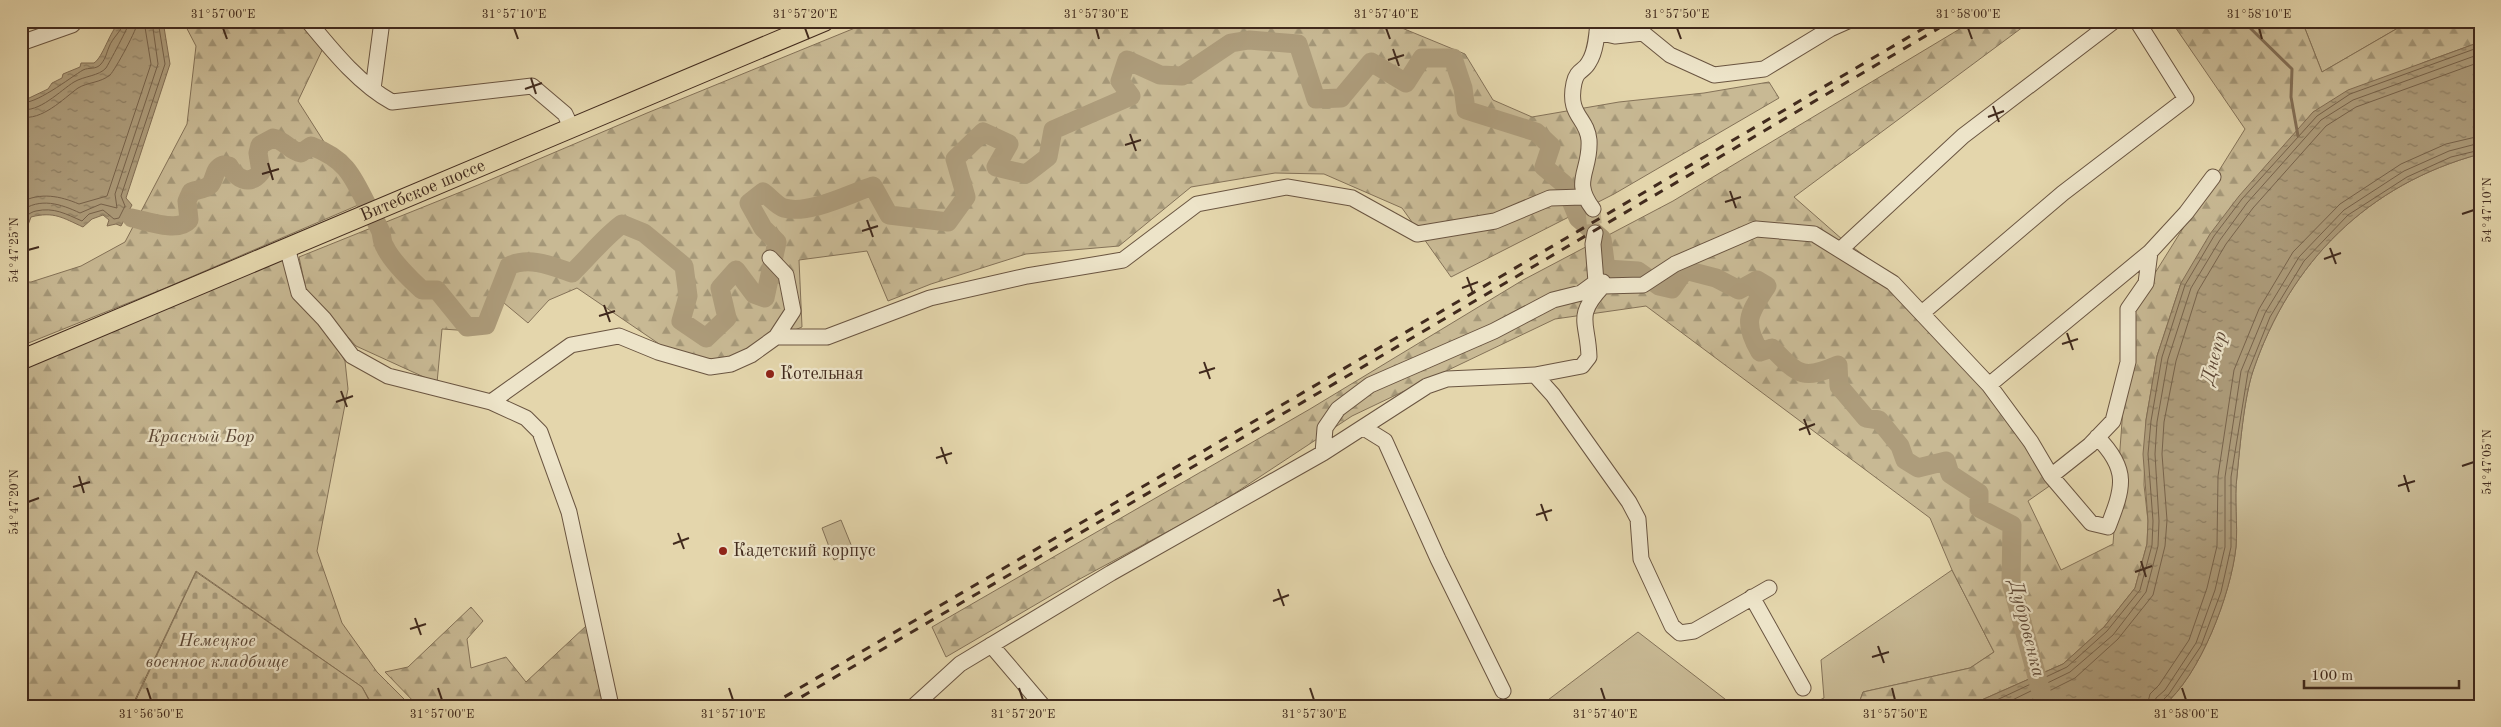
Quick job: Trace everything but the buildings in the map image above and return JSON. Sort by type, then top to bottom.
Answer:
[{"type":"main road","name":"Витебское шоссе","points":[[21,360],[825,21]]},
{"type":"street","points":[[21,43],[72,25],[76,21]]},
{"type":"street","points":[[308,21],[338,56],[374,90],[392,102],[532,86],[565,114],[572,129]]},
{"type":"street","points":[[374,90],[382,21]]},
{"type":"street","points":[[1593,209],[1583,196],[1582,179],[1586,168],[1589,138],[1574,110],[1572,95],[1578,72],[1589,63],[1598,27],[1615,36],[1643,34],[1670,55],[1714,76],[1764,69],[1830,29],[1848,21]]},
{"type":"street","points":[[1840,250],[1963,136],[2114,21]]},
{"type":"street","points":[[1922,313],[2063,193],[2186,99],[2137,21]]},
{"type":"street","points":[[1989,385],[2150,252],[2186,213],[2213,176]]},
{"type":"street","points":[[776,337],[827,337],[930,298],[1027,276],[1123,260],[1197,204],[1287,187],[1352,198],[1417,234],[1495,221],[1550,198],[1583,196]]},
{"type":"street","points":[[1603,286],[1643,285],[1675,264],[1756,229],[1814,234],[1893,283],[1989,385],[2031,442],[2051,476],[2091,523],[2108,527],[2123,480],[2111,451],[2097,437]]},
{"type":"street","points":[[914,706],[960,664],[1111,573],[1323,453],[1427,386],[1447,379],[1535,375],[1582,366],[1589,357],[1585,333],[1588,303],[1603,286],[1603,274],[1596,263],[1593,253],[1595,233]]},
{"type":"street","points":[[286,247],[299,293],[324,319],[352,356],[388,376],[492,402],[526,418],[540,432],[569,512],[611,706]]},
{"type":"street","points":[[2051,476],[2113,421],[2122,392],[2128,362],[2128,308],[2146,283],[2150,252]]},
{"type":"street","points":[[492,402],[571,345],[619,336],[658,352],[710,367],[731,364],[752,356],[776,337],[793,311],[786,275],[770,258]]},
{"type":"street","points":[[1323,453],[1325,428],[1338,409],[1370,385],[1494,331],[1553,300],[1581,293],[1596,282],[1596,263]]},
{"type":"street","points":[[1535,375],[1553,395],[1629,502],[1638,519],[1641,559],[1672,626],[1680,633],[1694,632],[1769,588]]},
{"type":"street","points":[[1364,428],[1385,441],[1438,560],[1503,691]]},
{"type":"street","points":[[1752,598],[1802,688]]},
{"type":"street","points":[[991,645],[1043,706]]},
{"type":"green space","points":[[183,21],[303,21],[325,44],[298,101],[363,203],[163,289],[21,346],[21,282],[31,282],[81,266],[125,242],[187,124],[196,46]]},
{"type":"green space","points":[[872,21],[1385,21],[1465,54],[1493,100],[1532,117],[1619,102],[1704,93],[1769,82],[1779,98],[1614,194],[1451,277],[1402,208],[1324,174],[1275,173],[1191,187],[1119,246],[1026,254],[931,284],[888,301],[867,251],[799,260],[802,327],[721,361],[671,352],[577,288],[549,300],[528,323],[504,303],[487,332],[442,329],[437,383],[356,346],[306,290],[299,257],[478,185],[647,113]]},
{"type":"green space","points":[[1973,21],[2031,21],[1794,197],[1843,240],[1892,276],[1993,378],[2058,480],[2028,501],[2061,570],[2113,544],[2130,313],[2245,129],[2171,21],[2302,21],[2322,72],[2410,21],[2480,21],[2480,42],[2425,62],[2313,112],[2181,283],[2157,356],[2146,420],[2144,485],[2148,521],[2147,544],[2135,588],[2104,627],[2063,664],[1968,706],[1858,706],[1863,692],[1970,668],[1994,652],[1952,570],[1930,518],[1646,306],[1555,319],[1352,416],[1217,505],[1076,581],[946,657],[932,627],[1310,409],[1523,280],[1673,201]]},
{"type":"green space","points":[[2302,21],[2410,21],[2322,72]]},
{"type":"green space","points":[[2480,154],[2480,706],[2163,706],[2177,692],[2201,655],[2212,633],[2228,587],[2236,547],[2236,485],[2247,395],[2253,371],[2269,332],[2288,295],[2312,262],[2338,233],[2369,207],[2402,185],[2440,167]]},
{"type":"green space","name":"Красный Бор","points":[[284,254],[345,361],[348,389],[317,551],[342,623],[377,672],[411,706],[373,706],[362,687],[196,571],[132,706],[21,706],[21,367]]},
{"type":"green space","points":[[841,520],[854,552],[834,560],[822,528]]},
{"type":"green space","points":[[1952,570],[1994,652],[1970,668],[1863,692],[1858,706],[1807,706],[1824,698],[1821,660]]},
{"type":"green space","name":"Немецкое военное кладбище","points":[[196,572],[362,687],[372,706],[133,706]]},
{"type":"green space","points":[[471,607],[483,621],[467,639],[471,668],[506,657],[526,682],[586,626],[606,706],[418,706],[385,672],[408,667]]},
{"type":"green space","points":[[1638,632],[1734,706],[1540,706]]},
{"type":"water","points":[[120,21],[163,21],[170,64],[126,198],[132,205],[121,226],[116,224],[107,226],[109,220],[103,215],[92,219],[83,227],[52,215],[31,217],[28,225],[21,221],[21,89],[25,90],[22,97],[27,99],[48,89],[52,83],[62,78],[63,74],[80,67],[81,63],[94,63]]},
{"type":"water","name":"Днепр","points":[[2480,42],[2480,154],[2440,167],[2402,185],[2369,207],[2338,233],[2312,262],[2288,295],[2269,332],[2253,371],[2245,408],[2236,485],[2236,547],[2228,587],[2212,633],[2201,655],[2177,692],[2163,706],[1968,706],[2063,664],[2104,627],[2135,588],[2147,544],[2148,521],[2143,454],[2146,420],[2157,356],[2181,283],[2210,234],[2239,196],[2313,112],[2348,90]]},
{"type":"waterway","points":[[2243,21],[2292,69],[2291,97],[2298,136]]},
{"type":"waterway","name":"Дубровенка","points":[[132,218],[170,226],[184,224],[189,220],[187,201],[191,192],[210,185],[216,171],[223,165],[229,166],[235,174],[243,179],[247,180],[256,177],[261,172],[258,153],[260,145],[273,138],[301,153],[311,146],[332,156],[346,168],[357,184],[381,232],[384,245],[392,258],[422,290],[437,290],[467,327],[486,325],[509,266],[517,263],[532,262],[549,265],[572,273],[602,241],[622,224],[644,233],[684,266],[688,296],[681,321],[706,338],[727,318],[720,288],[736,270],[754,294],[765,298],[777,242],[763,228],[749,203],[763,192],[781,207],[805,209],[873,186],[889,215],[948,222],[966,197],[955,159],[983,132],[1009,144],[996,167],[1026,174],[1048,157],[1053,130],[1131,96],[1120,81],[1127,60],[1160,75],[1182,76],[1231,43],[1249,40],[1298,44],[1316,99],[1341,98],[1371,62],[1406,83],[1422,58],[1453,58],[1463,88],[1466,110],[1536,132],[1551,146],[1544,167],[1564,184],[1578,218],[1602,239],[1606,269],[1638,271],[1659,286],[1672,289],[1685,270],[1716,278],[1739,290],[1757,280],[1767,286],[1752,311],[1750,318],[1751,333],[1760,352],[1772,348],[1788,364],[1808,374],[1838,365],[1839,386],[1866,418],[1879,420],[1900,446],[1905,460],[1918,468],[1946,461],[1950,474],[1979,493],[1979,508],[2012,525],[2011,582],[2045,706]]},
{"type":"tunnel","points":[[1593,209],[1595,233]]},
{"type":"railway","points":[[769,706],[1936,21]]},
{"type":"railway","points":[[786,706],[1951,21]]},
{"type":"place","name":"Котельная","points":[[770,374]]},
{"type":"place","name":"Кадетский корпус","points":[[723,551]]}]
